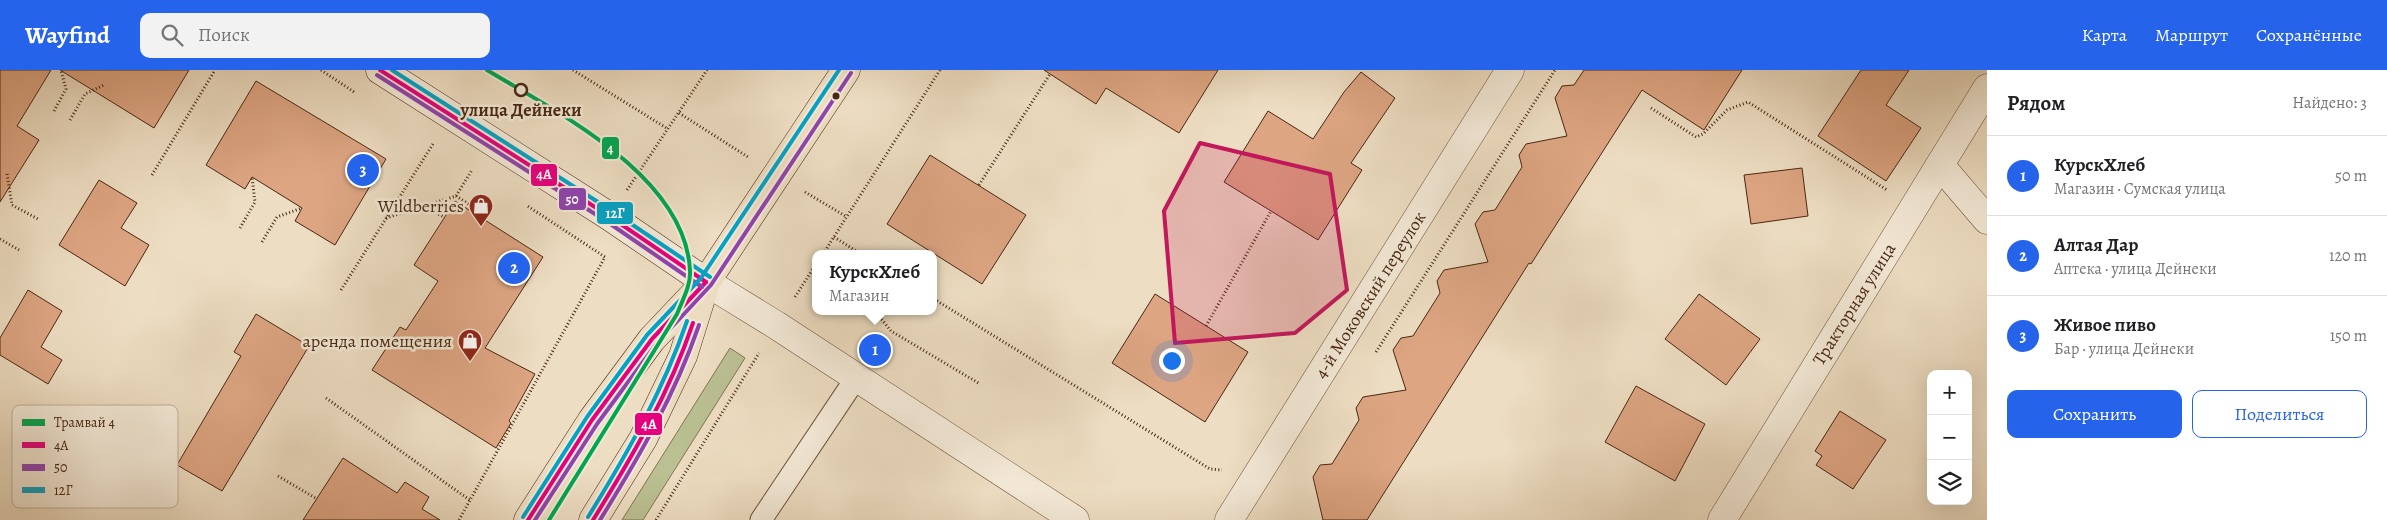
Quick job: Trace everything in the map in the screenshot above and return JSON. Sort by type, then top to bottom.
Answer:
[{"type":"main road","points":[[528,520],[592,420],[646,346],[706,282],[846,70]]},
{"type":"main road","points":[[593,520],[643,439],[683,356],[706,282]]},
{"type":"street","points":[[380,70],[609,216],[706,282],[776,325],[1075,520]]},
{"type":"street","name":"4-й Моковский переулок","points":[[1229,520],[1510,70]]},
{"type":"street","name":"Тракторная улица","points":[[1722,520],[1987,88]]},
{"type":"street","points":[[1940,165],[1987,220]]},
{"type":"lane","points":[[761,520],[856,378]]},
{"type":"path","points":[[54,111],[66,89],[62,70]]},
{"type":"path","points":[[152,175],[215,70]]},
{"type":"path","points":[[573,70],[668,129]]},
{"type":"path","points":[[587,246],[707,70]]},
{"type":"path","points":[[827,250],[940,70]]},
{"type":"path","points":[[1371,360],[1556,70]]},
{"type":"path","points":[[979,185],[1050,74]]},
{"type":"path","points":[[70,120],[85,94],[104,86]]},
{"type":"path","points":[[1651,108],[1696,137],[1704,134],[1727,110],[1748,102],[1890,192]]},
{"type":"path","points":[[426,140],[440,149]]},
{"type":"path","points":[[341,290],[432,144]]},
{"type":"path","points":[[464,164],[480,175]]},
{"type":"path","points":[[386,218],[456,196],[472,170]]},
{"type":"path","points":[[7,174],[12,205],[38,219]]},
{"type":"path","points":[[240,228],[255,202],[252,177]]},
{"type":"path","points":[[456,196],[478,210],[476,214]]},
{"type":"path","points":[[459,520],[605,257],[522,202]]},
{"type":"path","points":[[423,206],[444,218]]},
{"type":"path","points":[[262,242],[277,217],[302,208]]},
{"type":"path","points":[[1206,326],[1271,211]]},
{"type":"path","points":[[834,237],[855,250]]},
{"type":"path","points":[[0,239],[19,250]]},
{"type":"path","points":[[656,520],[812,270]]},
{"type":"path","points":[[937,301],[1210,469],[1260,473]]},
{"type":"path","points":[[878,315],[891,331],[980,384]]},
{"type":"path","points":[[326,398],[470,501]]},
{"type":"path","points":[[278,476],[317,499]]},
{"type":"highlighted area","points":[[1200,143],[1330,174],[1347,290],[1295,333],[1175,343],[1164,211]]},
{"type":"green space","points":[[730,348],[745,358],[643,520],[622,520]]},
{"type":"building","points":[[0,70],[51,70],[17,126],[39,140],[0,202]]},
{"type":"building","points":[[60,70],[189,70],[154,128]]},
{"type":"building","points":[[1044,70],[1218,70],[1179,133],[1106,88],[1096,104]]},
{"type":"building","points":[[1584,70],[1742,70],[1704,130],[1642,90],[1531,264],[1529,263],[1367,520],[1323,520],[1313,477],[1320,465],[1332,464],[1359,420],[1356,408],[1363,397],[1406,390],[1393,350],[1401,338],[1413,336],[1440,293],[1437,281],[1444,270],[1488,262],[1475,224],[1483,212],[1495,210],[1522,167],[1519,155],[1526,144],[1567,136],[1555,98],[1562,86],[1574,85]]},
{"type":"building","points":[[1861,70],[1909,70],[1886,105],[1921,128],[1886,181],[1818,136]]},
{"type":"building","points":[[1361,72],[1395,98],[1351,163],[1362,170],[1318,240],[1224,182],[1268,111],[1313,139],[1344,92]]},
{"type":"building","points":[[256,81],[386,159],[335,245],[295,221],[302,208],[252,177],[245,189],[206,165]]},
{"type":"building","points":[[930,155],[1026,215],[982,284],[937,256],[937,250],[928,250],[887,224]]},
{"type":"building","points":[[1802,168],[1808,216],[1751,224],[1744,175]]},
{"type":"building","points":[[99,180],[137,203],[121,228],[149,245],[125,286],[59,245]]},
{"type":"building","points":[[455,201],[543,257],[485,348],[535,374],[509,421],[511,423],[496,448],[372,370],[400,327],[406,330],[438,281],[414,265]]},
{"type":"building","points":[[28,290],[62,311],[41,347],[62,360],[48,384],[0,355],[0,338]]},
{"type":"building","points":[[1155,294],[1248,352],[1205,422],[1112,363]]},
{"type":"building","points":[[1699,294],[1760,339],[1726,385],[1665,339]]},
{"type":"building","points":[[256,314],[309,346],[222,491],[178,466],[178,463],[241,356],[234,352]]},
{"type":"building","points":[[1636,386],[1705,424],[1675,481],[1605,442]]},
{"type":"building","points":[[1840,411],[1886,440],[1853,489],[1816,465],[1822,456],[1815,451]]},
{"type":"building","points":[[343,458],[397,493],[405,482],[429,497],[422,509],[440,520],[303,520]]},
{"type":"tram line","name":"4","points":[[487,70],[581,127],[614,151],[643,177],[667,206],[683,237],[690,271],[688,287],[677,314],[549,520]]},
{"type":"transit line","name":"4А","points":[[380,70],[609,216],[706,282]]},
{"type":"transit line","name":"12Г","points":[[392,70],[612,211],[710,277]]},
{"type":"transit line","name":"12Г","points":[[523,517],[587,417],[647,335],[701,278],[839,70]]},
{"type":"transit line","name":"50","points":[[535,520],[597,424],[657,343],[711,285],[851,73]]},
{"type":"transit line","name":"50","points":[[377,75],[606,221],[702,287]]},
{"type":"transit line","name":"4А","points":[[528,520],[592,420],[652,339],[706,282]]},
{"type":"transit line","name":"12Г","points":[[588,517],[617,470],[643,422],[667,372],[687,321]]},
{"type":"transit line","name":"4А","points":[[593,520],[649,424],[673,375],[693,323]]},
{"type":"transit line","name":"50","points":[[600,520],[629,473],[655,425],[679,376],[699,325]]},
{"type":"place","name":"улица Дейнеки","points":[[521,90]]},
{"type":"place","name":"Живое пиво","points":[[363,170]]},
{"type":"place","name":"Wildberries","points":[[481,227]]},
{"type":"place","name":"Алтая Дар","points":[[514,268]]},
{"type":"place","name":"КурскХлеб","points":[[875,350]]},
{"type":"place","name":"аренда помещения","points":[[470,362]]}]
